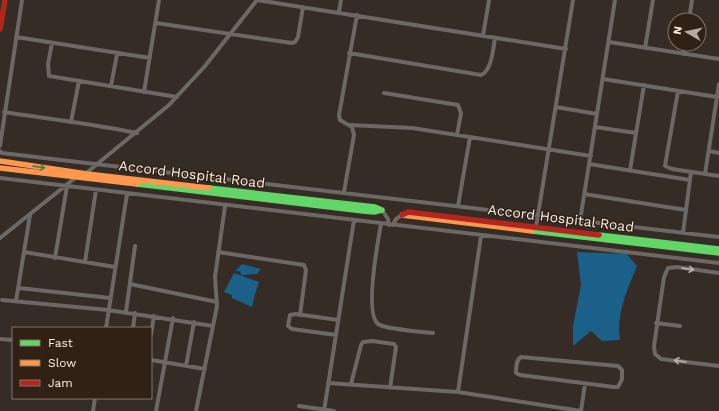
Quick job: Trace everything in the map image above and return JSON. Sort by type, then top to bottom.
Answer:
[{"type":"street","points":[[0,29],[4,0]]},
{"type":"street","points":[[0,146],[22,0]]},
{"type":"street","points":[[144,92],[160,0]]},
{"type":"street","points":[[85,174],[94,164],[138,133],[177,97],[231,34],[257,0],[566,49]]},
{"type":"street","points":[[339,12],[341,0]]},
{"type":"street","points":[[483,36],[489,0]]},
{"type":"street","points":[[536,227],[573,0]]},
{"type":"street","points":[[580,221],[615,0]]},
{"type":"street","points":[[645,48],[653,0]]},
{"type":"street","points":[[690,12],[692,0]]},
{"type":"street","points":[[156,23],[282,42],[295,42],[298,37],[303,7]]},
{"type":"street","points":[[357,15],[339,115],[340,120],[350,125],[402,127],[590,156]]},
{"type":"street","points":[[16,37],[150,58]]},
{"type":"street","points":[[350,54],[481,75],[484,74],[489,65],[495,38]]},
{"type":"street","points":[[609,42],[719,59]]},
{"type":"street","points":[[52,43],[48,64],[49,76],[177,97]]},
{"type":"street","points":[[111,86],[117,54]]},
{"type":"street","points":[[603,79],[717,97]]},
{"type":"street","points":[[71,122],[79,81]]},
{"type":"street","points":[[705,174],[719,84]]},
{"type":"street","points":[[630,170],[644,86]]},
{"type":"street","points":[[678,91],[665,166],[719,176]]},
{"type":"street","points":[[384,94],[458,105],[461,113],[457,135]]},
{"type":"street","points":[[556,107],[597,114]]},
{"type":"street","points":[[4,112],[89,124],[138,133]]},
{"type":"street","points":[[714,117],[719,118]]},
{"type":"street","points":[[344,192],[354,139],[353,130],[350,125]]},
{"type":"street","points":[[595,127],[636,134]]},
{"type":"street","points":[[458,206],[470,137]]},
{"type":"street","points":[[0,151],[94,164],[719,237]]},
{"type":"street","points":[[709,151],[719,153]]},
{"type":"street","name":"Accord Hospital Road","points":[[0,162],[85,174],[375,207],[382,210]]},
{"type":"street","points":[[589,164],[690,180]]},
{"type":"street","points":[[0,168],[363,211],[374,212],[382,210],[391,225]]},
{"type":"street","points":[[682,233],[691,172]]},
{"type":"street","points":[[0,178],[225,206],[719,263]]},
{"type":"street","points":[[0,238],[75,178]]},
{"type":"street","points":[[55,258],[66,186]]},
{"type":"street","points":[[85,262],[96,190]]},
{"type":"street","points":[[106,327],[128,194]]},
{"type":"street","points":[[584,194],[686,210]]},
{"type":"street","points":[[196,411],[217,302],[215,277],[225,206]]},
{"type":"street","name":"Accord Hospital Road","points":[[402,215],[408,212],[719,248]]},
{"type":"street","points":[[16,302],[30,214]]},
{"type":"street","points":[[391,225],[402,215],[719,254]]},
{"type":"street","points":[[324,410],[354,220]]},
{"type":"street","points":[[381,224],[373,283],[372,314],[374,319],[383,326],[433,333]]},
{"type":"street","points":[[458,392],[481,236]]},
{"type":"street","points":[[126,312],[135,246]]},
{"type":"street","points":[[24,252],[115,267]]},
{"type":"street","points":[[218,252],[304,265],[306,270],[300,315]]},
{"type":"street","points":[[719,273],[677,267],[668,268],[656,323],[654,346],[655,354],[658,357],[719,366]]},
{"type":"street","points":[[130,284],[217,302]]},
{"type":"street","points":[[19,288],[110,298]]},
{"type":"street","points":[[2,300],[135,313],[173,318],[213,326]]},
{"type":"street","points":[[133,327],[135,313]]},
{"type":"street","points":[[336,335],[289,328],[288,323],[290,315],[338,320]]},
{"type":"street","points":[[152,328],[154,316]]},
{"type":"street","points":[[156,411],[166,363],[173,318]]},
{"type":"street","points":[[186,366],[194,322]]},
{"type":"street","points":[[656,323],[680,326]]},
{"type":"street","points":[[0,339],[12,340]]},
{"type":"street","points":[[351,384],[361,345],[363,342],[372,341],[394,344],[396,347],[390,388]]},
{"type":"street","points":[[523,356],[618,366],[622,370],[622,379],[618,387],[585,384],[520,375],[516,373],[518,360],[523,356]]},
{"type":"street","points":[[152,360],[205,369]]},
{"type":"street","points":[[328,383],[458,392],[581,411],[585,384]]},
{"type":"street","points":[[93,411],[95,399]]},
{"type":"street","points":[[299,406],[334,411]]},
{"type":"water","points":[[577,252],[627,254],[637,266],[623,302],[619,330],[620,340],[602,341],[591,331],[573,346],[573,326],[581,285]]},
{"type":"water","points":[[242,264],[261,269],[257,274],[242,275],[239,271],[235,271]]},
{"type":"water","points":[[234,273],[259,282],[252,307],[232,298],[232,295],[224,292]]},
{"type":"traffic: fast","points":[[137,184],[363,211],[374,212],[382,210]]},
{"type":"traffic: fast","points":[[209,188],[375,207],[382,210]]},
{"type":"traffic: fast","points":[[532,231],[719,253]]},
{"type":"traffic: fast","points":[[599,235],[719,249]]},
{"type":"traffic: slow","points":[[0,161],[87,174],[209,188]]},
{"type":"traffic: slow","points":[[0,168],[137,184]]},
{"type":"traffic: slow","points":[[402,215],[532,231]]},
{"type":"traffic: jam","points":[[0,29],[5,0]]},
{"type":"traffic: jam","points":[[402,215],[408,212],[599,235]]}]
